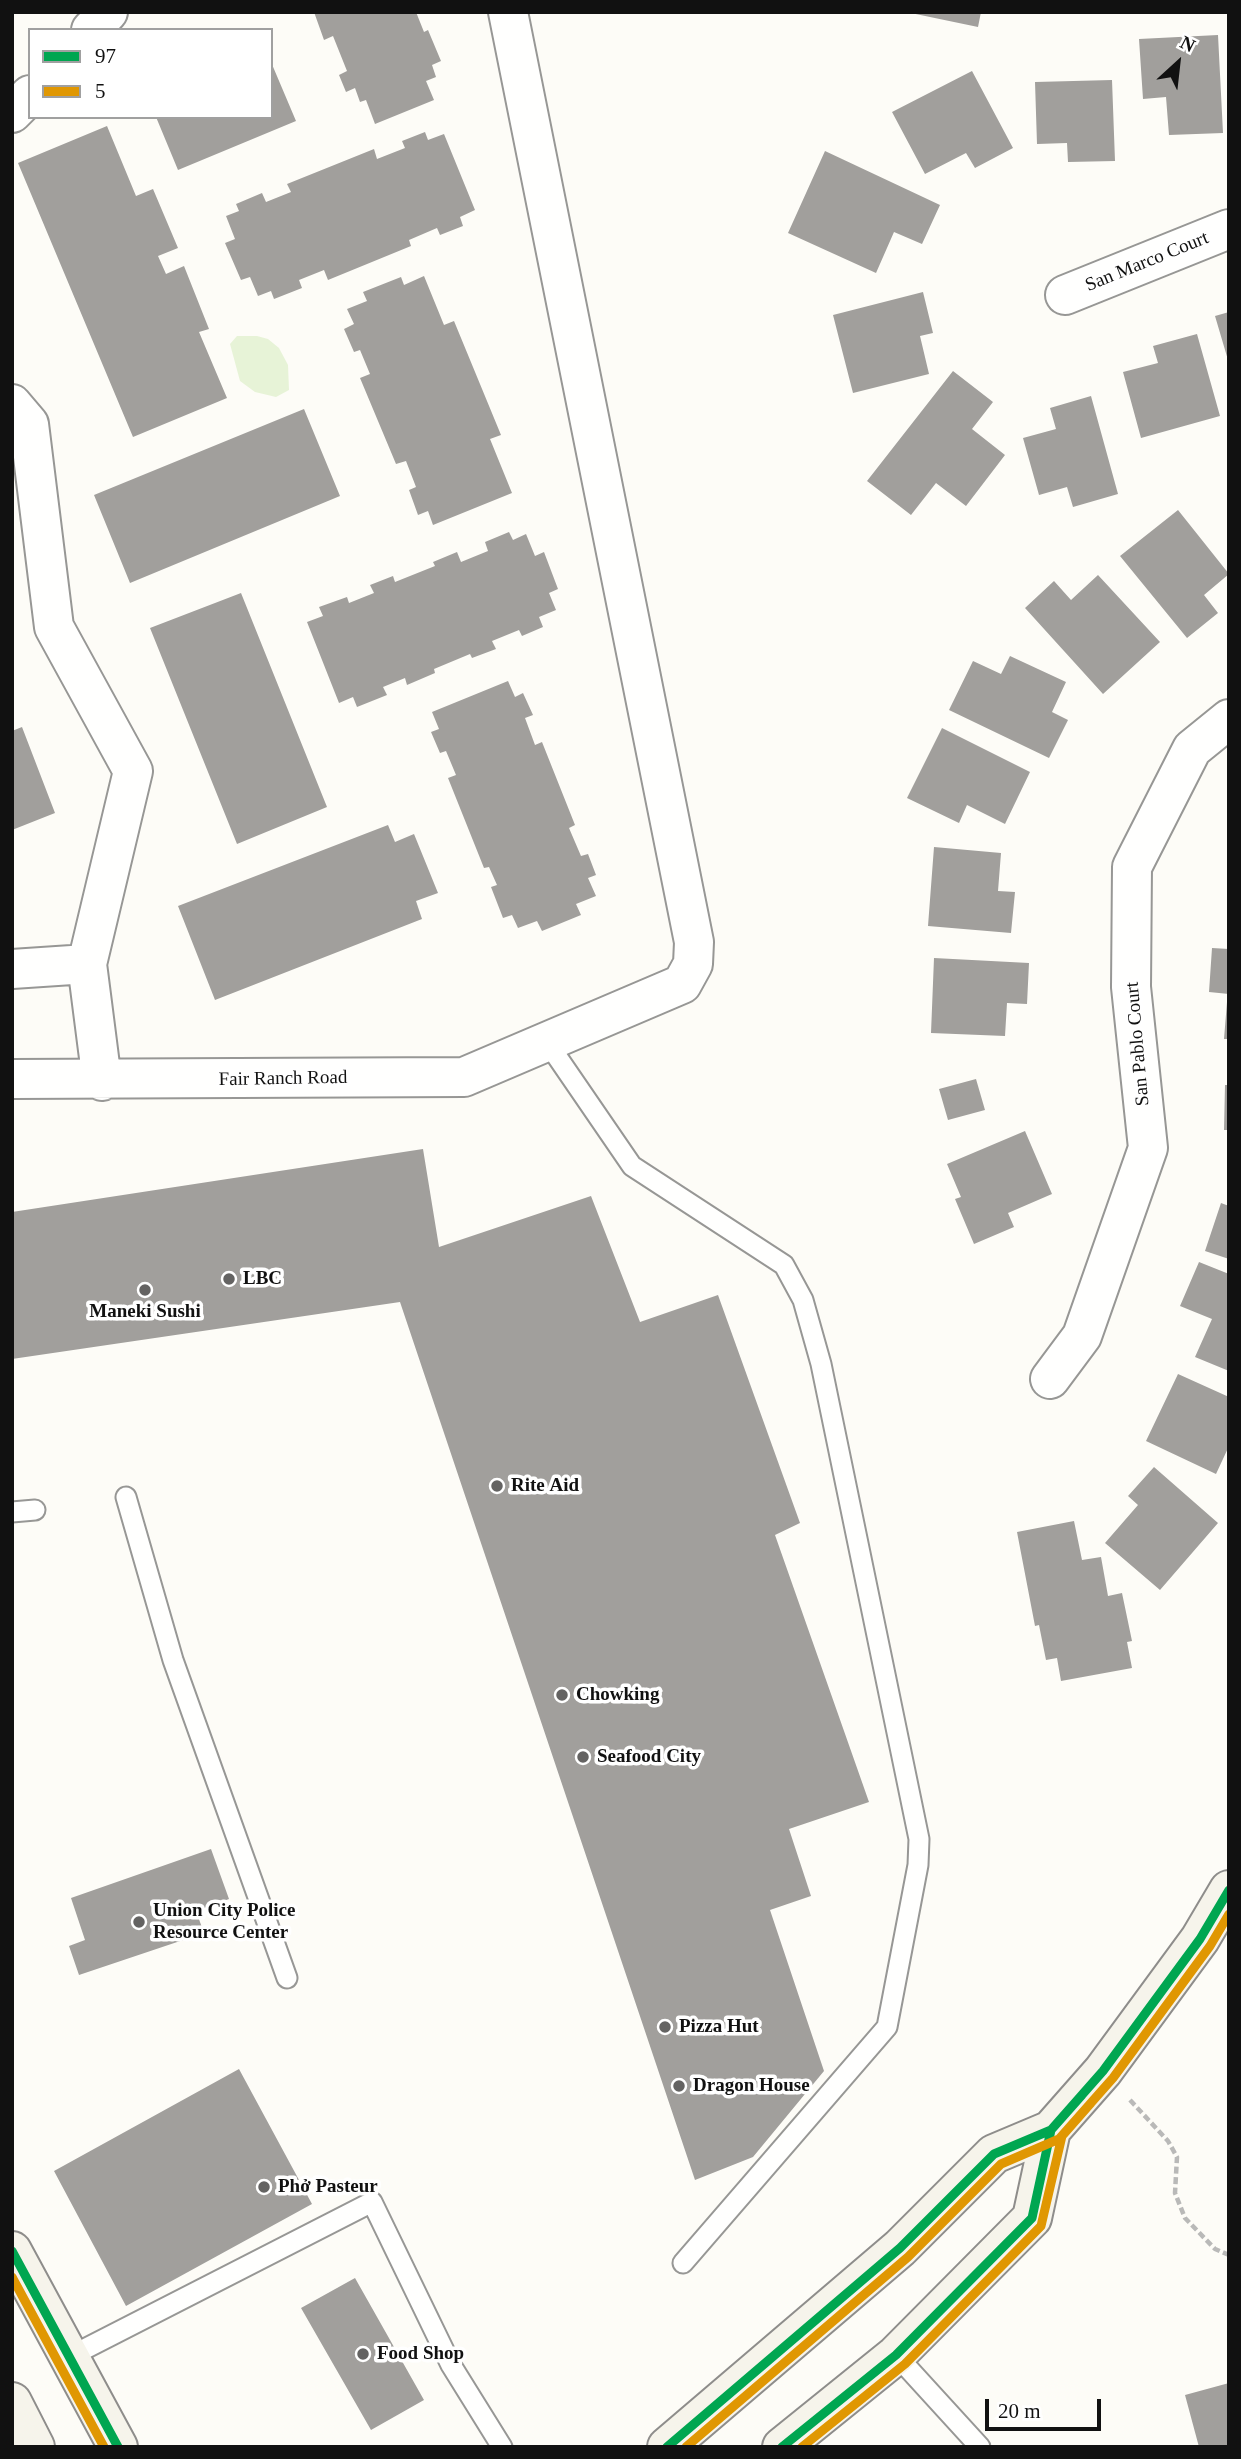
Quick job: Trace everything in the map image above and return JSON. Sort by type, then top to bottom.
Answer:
[{"type":"main road","points":[[667,2447],[900,2248],[994,2154],[1051,2130],[1103,2071],[1200,1940],[1229,1891]]},
{"type":"main road","points":[[782,2447],[896,2355],[1032,2218],[1051,2130]]},
{"type":"main road","points":[[12,2251],[118,2447]]},
{"type":"street","points":[[93,28],[108,12]]},
{"type":"street","name":"Fair Ranch Road","points":[[12,1079],[464,1077],[682,985],[693,964],[694,942],[508,12]]},
{"type":"street","points":[[12,113],[28,97]]},
{"type":"street","name":"San Marco Court","points":[[1065,295],[1229,229]]},
{"type":"street","points":[[12,404],[29,424],[54,627],[133,771],[87,964],[102,1080]]},
{"type":"street","name":"San Pablo Court","points":[[1050,1379],[1082,1336],[1148,1148],[1131,987],[1132,867],[1192,749],[1229,719]]},
{"type":"street","points":[[12,969],[87,964]]},
{"type":"lane","points":[[547,1042],[632,1166],[783,1265],[803,1300],[821,1364],[919,1839],[918,1865],[887,2027],[682,2263]]},
{"type":"lane","points":[[127,1497],[173,1660],[287,1978]]},
{"type":"lane","points":[[12,1512],[35,1510]]},
{"type":"lane","points":[[69,2357],[372,2202],[451,2365],[502,2447]]},
{"type":"lane","points":[[896,2355],[980,2447]]},
{"type":"path","points":[[1103,2071],[1173,2149],[1177,2157],[1175,2193],[1185,2218],[1215,2249],[1229,2255]]},
{"type":"green space","points":[[237,336],[268,339],[279,348],[288,365],[289,390],[276,397],[255,392],[240,381],[230,344]]},
{"type":"building","points":[[314,12],[416,12],[424,32],[428,30],[441,61],[432,65],[436,77],[426,81],[434,100],[375,124],[366,100],[360,102],[355,88],[346,92],[339,75],[347,71],[333,36],[324,40]]},
{"type":"building","points":[[906,12],[981,12],[978,27]]},
{"type":"building","points":[[1218,35],[1223,133],[1169,135],[1166,97],[1143,99],[1139,39]]},
{"type":"building","points":[[273,67],[296,121],[178,170],[157,119],[273,119]]},
{"type":"building","points":[[972,71],[1013,148],[975,168],[966,153],[925,174],[892,112]]},
{"type":"building","points":[[1112,80],[1115,161],[1068,162],[1067,143],[1037,144],[1035,82]]},
{"type":"building","points":[[107,126],[136,196],[153,189],[178,248],[158,256],[166,274],[184,266],[209,329],[199,332],[227,398],[133,437],[18,163]]},
{"type":"building","points":[[425,132],[428,140],[444,134],[475,210],[460,217],[463,226],[440,235],[437,228],[409,240],[411,246],[328,280],[324,270],[299,280],[302,288],[274,299],[271,291],[258,296],[250,277],[241,280],[225,243],[235,239],[226,216],[239,211],[236,204],[262,193],[266,202],[291,192],[287,184],[374,149],[377,159],[405,148],[402,141]]},
{"type":"building","points":[[825,151],[940,205],[922,244],[894,232],[876,273],[788,233]]},
{"type":"building","points":[[424,276],[444,325],[454,321],[501,435],[490,439],[512,493],[433,525],[428,511],[418,515],[409,490],[416,487],[406,461],[396,464],[360,378],[370,374],[360,350],[354,352],[344,329],[354,324],[347,309],[367,301],[363,292],[401,277],[404,285]]},
{"type":"building","points":[[923,292],[933,333],[920,336],[929,374],[853,393],[833,315]]},
{"type":"building","points":[[1229,312],[1229,360],[1228,360],[1215,316]]},
{"type":"building","points":[[1197,334],[1220,416],[1141,438],[1123,372],[1158,363],[1153,346]]},
{"type":"building","points":[[953,371],[993,402],[972,429],[1005,455],[966,506],[936,483],[911,515],[867,481]]},
{"type":"building","points":[[1091,396],[1118,494],[1073,507],[1067,487],[1039,495],[1023,438],[1056,429],[1050,408]]},
{"type":"building","points":[[304,409],[340,496],[130,583],[94,495]]},
{"type":"building","points":[[1178,510],[1229,574],[1204,595],[1218,613],[1187,638],[1120,556]]},
{"type":"building","points":[[509,532],[513,540],[526,534],[535,556],[544,552],[558,589],[549,593],[556,610],[539,617],[543,627],[522,636],[519,630],[492,641],[496,649],[472,658],[470,654],[434,669],[435,673],[407,685],[405,678],[383,687],[387,695],[357,707],[353,697],[339,703],[307,622],[323,616],[319,607],[347,597],[349,603],[374,593],[370,585],[393,576],[395,582],[435,566],[433,562],[457,552],[461,562],[488,551],[485,542]]},
{"type":"building","points":[[1098,575],[1160,642],[1103,694],[1025,608],[1054,581],[1071,600]]},
{"type":"building","points":[[241,593],[327,807],[237,844],[150,628]]},
{"type":"building","points":[[1010,656],[1066,682],[1052,712],[1068,720],[1049,758],[949,710],[973,661],[1001,674]]},
{"type":"building","points":[[508,681],[515,697],[523,693],[533,715],[525,718],[535,745],[542,742],[575,825],[569,828],[581,856],[588,854],[596,875],[588,878],[596,896],[576,904],[581,915],[542,931],[537,921],[518,928],[512,915],[503,918],[491,887],[497,885],[489,867],[484,868],[448,778],[456,775],[446,751],[440,753],[431,732],[439,729],[432,712]]},
{"type":"building","points":[[22,727],[55,813],[12,830],[12,731]]},
{"type":"building","points":[[942,728],[1030,772],[1005,824],[967,805],[959,823],[907,798]]},
{"type":"building","points":[[388,825],[395,842],[414,834],[438,893],[416,901],[422,919],[215,1000],[178,906]]},
{"type":"building","points":[[934,847],[1001,853],[998,891],[1015,892],[1011,933],[928,926]]},
{"type":"building","points":[[1212,948],[1229,949],[1229,994],[1209,992]]},
{"type":"building","points":[[934,958],[1029,963],[1027,1004],[1007,1003],[1005,1036],[931,1033]]},
{"type":"building","points":[[1227,1002],[1229,1039],[1224,1039]]},
{"type":"building","points":[[976,1079],[985,1110],[948,1120],[939,1089]]},
{"type":"building","points":[[1225,1085],[1229,1085],[1229,1130],[1224,1130]]},
{"type":"building","points":[[1025,1131],[1052,1194],[1008,1213],[1014,1227],[974,1244],[955,1199],[961,1197],[947,1164]]},
{"type":"building","points":[[423,1149],[439,1247],[591,1196],[640,1322],[718,1295],[800,1523],[775,1535],[869,1802],[789,1829],[811,1896],[770,1910],[824,2071],[753,2157],[695,2180],[400,1302],[12,1359],[12,1212]]},
{"type":"building","points":[[1221,1203],[1229,1206],[1229,1259],[1205,1251]]},
{"type":"building","points":[[1199,1262],[1229,1274],[1229,1371],[1195,1357],[1212,1319],[1180,1306]]},
{"type":"building","points":[[1178,1374],[1229,1397],[1229,1446],[1216,1474],[1146,1441]]},
{"type":"building","points":[[1154,1467],[1218,1523],[1160,1590],[1105,1543],[1138,1505],[1128,1496]]},
{"type":"building","points":[[1074,1521],[1082,1560],[1101,1557],[1108,1596],[1122,1593],[1132,1641],[1127,1642],[1132,1668],[1061,1681],[1057,1658],[1046,1660],[1039,1625],[1035,1626],[1017,1532]]},
{"type":"building","name":"Union City Police Resource Center","points":[[211,1849],[229,1899],[196,1911],[204,1933],[79,1975],[69,1946],[85,1940],[71,1898]]},
{"type":"building","points":[[239,2069],[312,2204],[126,2306],[54,2171]]},
{"type":"building","name":"Food Shop","points":[[355,2278],[424,2400],[371,2430],[301,2308]]},
{"type":"building","points":[[1229,2383],[1229,2447],[1199,2447],[1185,2395]]},
{"type":"transit line","name":"97","points":[[667,2447],[900,2248],[994,2154],[1051,2130],[1103,2071],[1200,1939],[1229,1890]]},
{"type":"transit line","name":"5","points":[[686,2447],[908,2257],[1001,2164],[1059,2139],[1113,2078],[1210,1946],[1229,1914]]},
{"type":"transit line","name":"97","points":[[782,2447],[896,2355],[1032,2218],[1051,2130],[1082,2095]]},
{"type":"transit line","name":"5","points":[[802,2447],[905,2364],[1041,2226],[1062,2136],[1091,2103]]},
{"type":"transit line","name":"97","points":[[12,2251],[118,2447]]},
{"type":"transit line","name":"5","points":[[12,2277],[104,2447]]},
{"type":"place","name":"LBC","points":[[229,1279]]},
{"type":"place","name":"Maneki Sushi","points":[[145,1290]]},
{"type":"place","name":"Rite Aid","points":[[497,1486]]},
{"type":"place","name":"Chowking","points":[[562,1695]]},
{"type":"place","name":"Seafood City","points":[[583,1757]]},
{"type":"place","name":"Union City Police Resource Center","points":[[139,1922]]},
{"type":"place","name":"Pizza Hut","points":[[665,2027]]},
{"type":"place","name":"Dragon House","points":[[679,2086]]},
{"type":"place","name":"Phở Pasteur","points":[[264,2187]]},
{"type":"place","name":"Food Shop","points":[[363,2354]]}]
